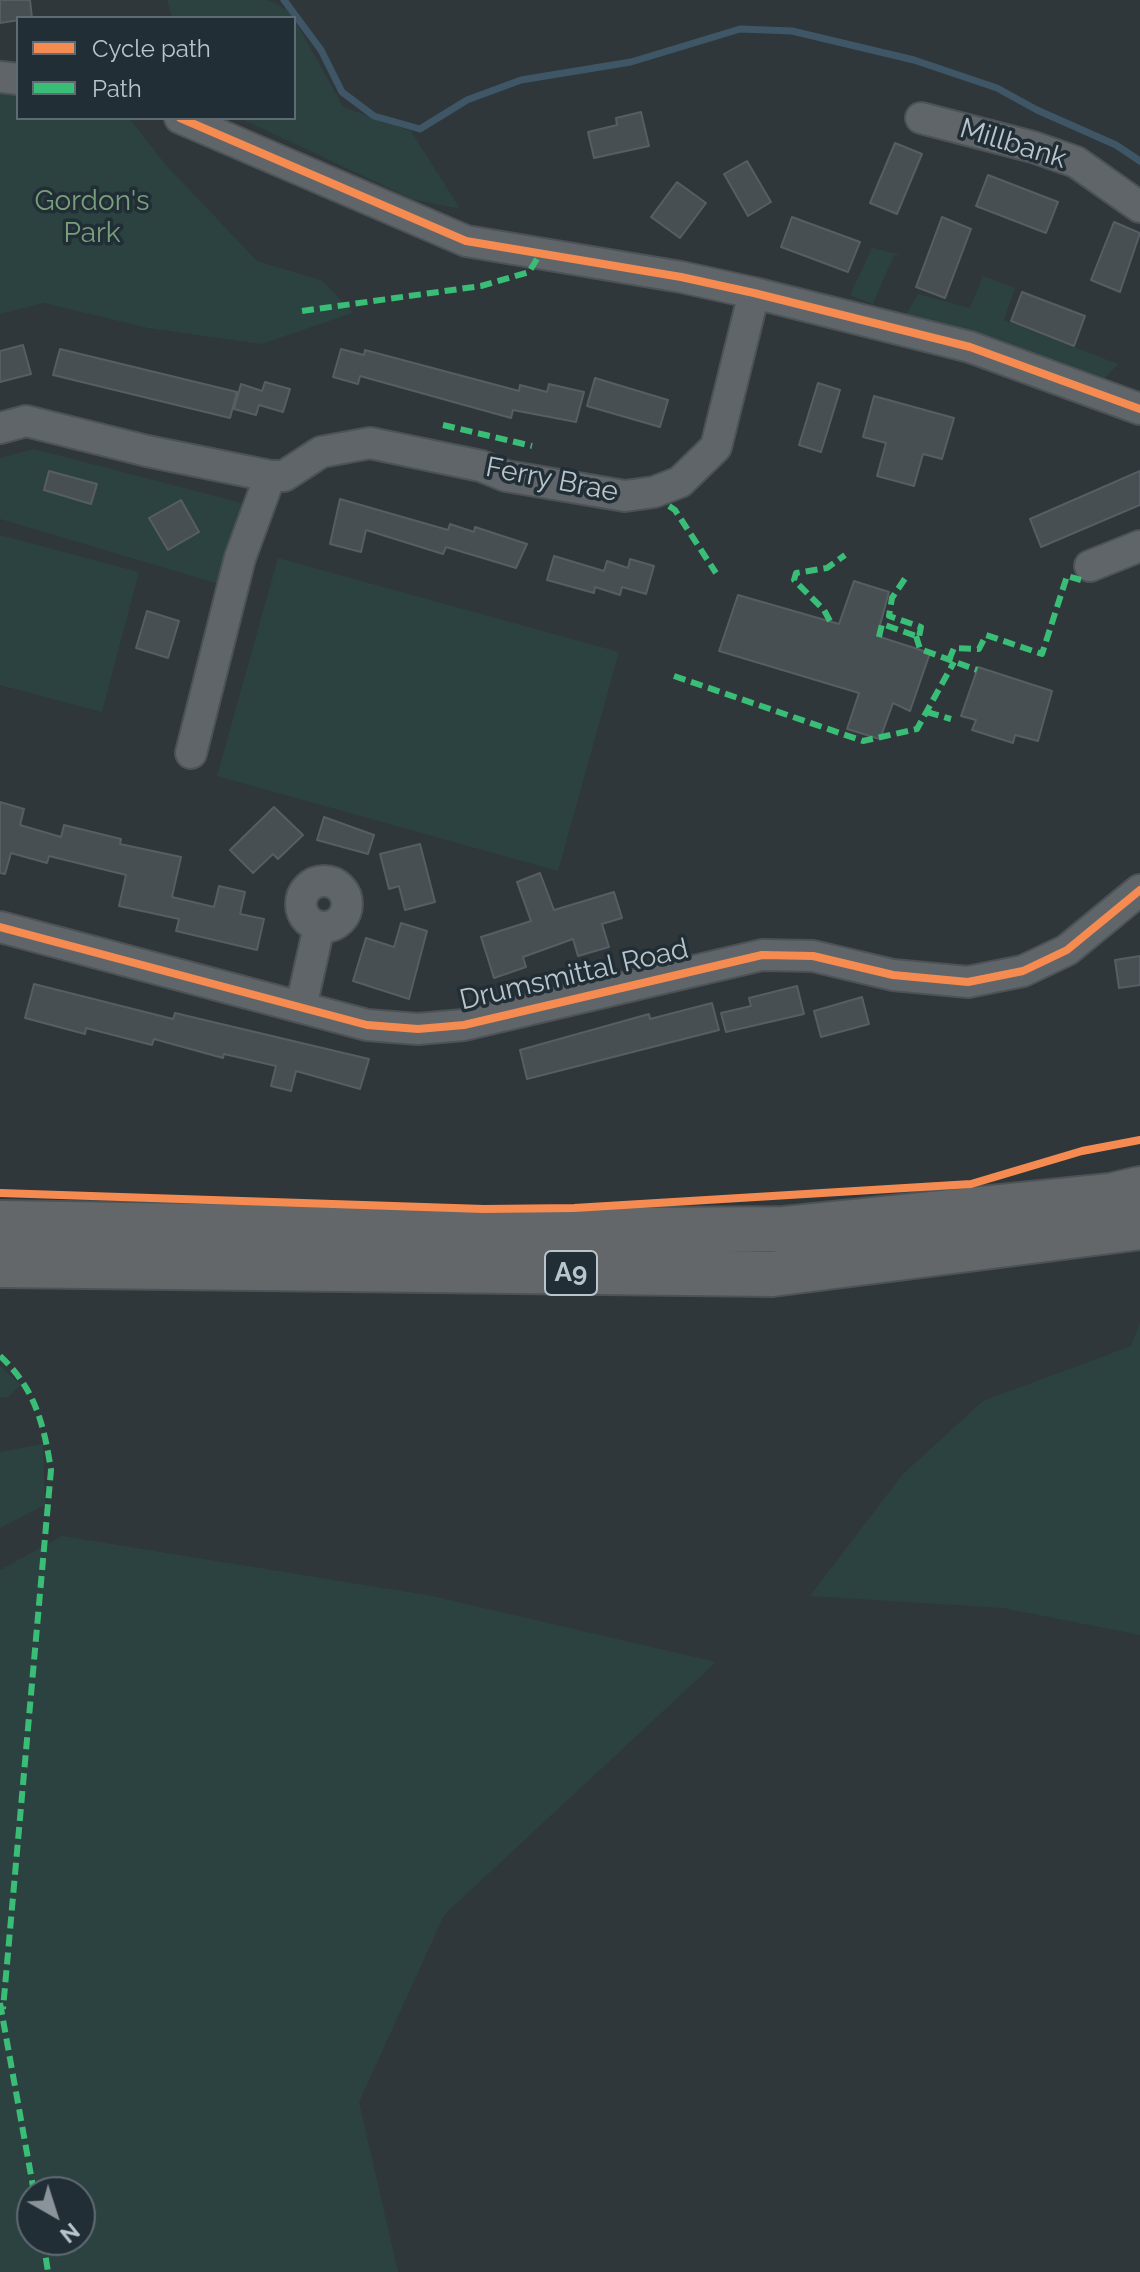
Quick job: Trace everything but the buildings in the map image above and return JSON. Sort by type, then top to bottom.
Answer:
[{"type":"highway","name":"A9","points":[[0,1223],[520,1231],[785,1229],[1110,1196],[1140,1189]]},
{"type":"highway","name":"A9","points":[[0,1265],[772,1274],[1140,1227]]},
{"type":"street","name":"Millbank","points":[[921,118],[1033,147],[1076,162],[1140,207]]},
{"type":"street","points":[[185,120],[466,241],[681,277],[754,293],[970,347],[1140,409]]},
{"type":"street","name":"Ferry Brae","points":[[270,476],[284,476],[321,452],[370,443],[481,466],[506,476],[625,496],[663,489],[680,482],[716,447],[754,293]]},
{"type":"street","points":[[0,428],[26,421],[147,451],[270,476],[240,558],[191,753]]},
{"type":"street","points":[[1090,566],[1140,546]]},
{"type":"street","name":"Drumsmittal Road","points":[[0,927],[367,1025],[418,1029],[464,1025],[762,955],[813,956],[893,975],[968,982],[1023,971],[1067,950],[1140,890]]},
{"type":"street","points":[[301,1007],[319,927]]},
{"type":"green space","points":[[167,0],[267,0],[290,11],[293,16],[171,16]]},
{"type":"green space","points":[[296,22],[343,107],[411,131],[460,209],[412,199],[244,120],[296,120]]},
{"type":"green space","name":"Gordon's Park","points":[[0,90],[16,91],[16,120],[131,120],[166,165],[257,261],[323,281],[353,313],[261,344],[148,328],[44,303],[0,314]]},
{"type":"green space","points":[[872,248],[902,255],[894,255],[873,304],[850,295]]},
{"type":"green space","points":[[983,276],[1015,288],[1004,320],[1118,364],[1103,380],[1068,370],[996,338],[906,315],[918,294],[970,308]]},
{"type":"green space","points":[[34,449],[242,503],[219,584],[0,519],[0,458]]},
{"type":"green space","points":[[0,535],[139,572],[102,712],[0,685]]},
{"type":"green space","points":[[278,558],[619,652],[558,871],[217,776]]},
{"type":"green space","points":[[1140,1322],[1140,1635],[1003,1608],[810,1596],[902,1475],[983,1401],[1131,1346]]},
{"type":"green space","points":[[0,1366],[21,1385],[8,1397],[0,1398]]},
{"type":"green space","points":[[43,1444],[45,1505],[0,1528],[0,1452]]},
{"type":"green space","points":[[62,1536],[432,1596],[716,1662],[444,1915],[359,2102],[398,2272],[0,2272],[0,1570]]},
{"type":"waterway","points":[[284,0],[296,16]]},
{"type":"waterway","points":[[296,16],[321,50],[342,92],[374,116],[420,129],[467,100],[521,80],[631,62],[740,29],[792,31],[914,60],[997,88],[1037,110],[1116,145],[1140,161]]},
{"type":"marked path","points":[[302,311],[481,286],[529,272],[540,254]]},
{"type":"marked path","points":[[443,425],[532,446]]},
{"type":"marked path","points":[[669,506],[675,510],[716,573]]},
{"type":"marked path","points":[[830,621],[824,610],[794,580],[796,573],[827,568],[845,555]]},
{"type":"marked path","points":[[949,660],[954,648],[979,649],[986,635],[1042,654],[1067,576],[1081,580]]},
{"type":"marked path","points":[[879,637],[882,624],[919,637],[921,627],[889,616],[892,598],[906,577]]},
{"type":"marked path","points":[[916,636],[920,649],[977,670]]},
{"type":"marked path","points":[[674,676],[863,741],[917,729],[954,662]]},
{"type":"marked path","points":[[927,712],[951,719]]},
{"type":"marked path","points":[[0,1356],[30,1394],[45,1438],[51,1470],[3,2009]]},
{"type":"marked path","points":[[0,2003],[31,2176]]},
{"type":"marked path","points":[[46,2256],[48,2272]]},
{"type":"cycle path","points":[[185,120],[466,241],[681,277],[754,293],[970,347],[1140,409]]},
{"type":"cycle path","points":[[0,927],[367,1025],[418,1029],[464,1025],[762,955],[813,956],[893,975],[968,982],[1023,971],[1067,950],[1140,890]]},
{"type":"cycle path","points":[[0,1193],[484,1209],[574,1208],[971,1184],[1082,1151],[1140,1140]]}]
